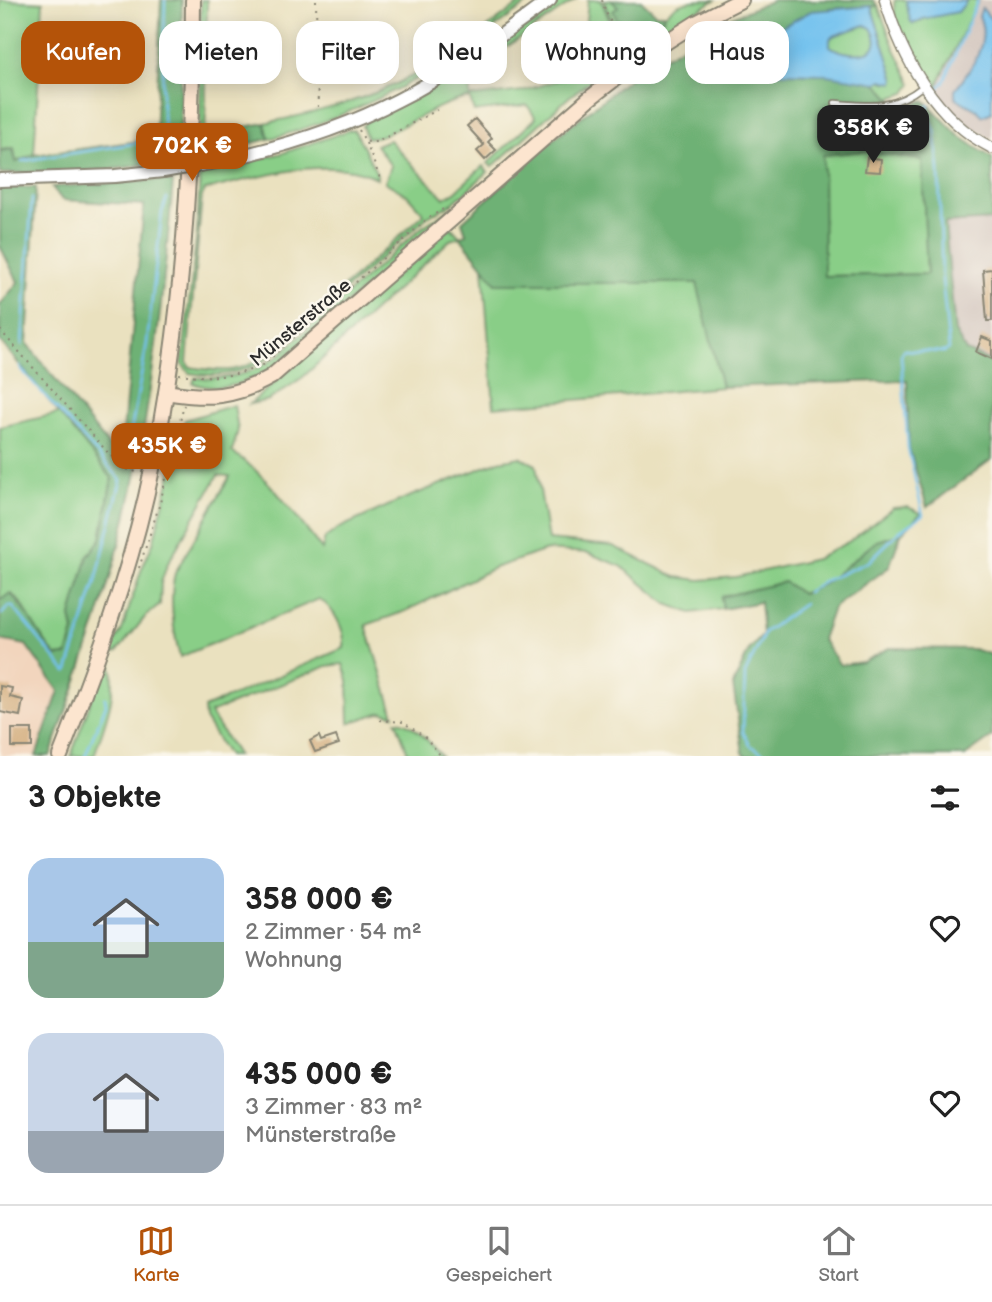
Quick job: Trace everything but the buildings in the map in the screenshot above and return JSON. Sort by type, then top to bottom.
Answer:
[{"type":"main road","points":[[60,756],[128,566],[151,477],[170,372],[187,205],[193,0]]},
{"type":"main road","name":"Münsterstraße","points":[[166,392],[206,397],[224,396],[256,386],[271,377],[590,98],[647,54],[696,23],[741,0]]},
{"type":"street","points":[[0,180],[115,176],[163,171],[282,146],[355,120],[398,100],[452,69],[550,0]]},
{"type":"street","points":[[886,0],[891,21],[923,85],[974,139],[992,148]]},
{"type":"lane","points":[[835,103],[876,106],[894,103],[908,97],[923,85]]},
{"type":"path","points":[[316,0],[317,110]]},
{"type":"path","points":[[603,0],[611,21]]},
{"type":"path","points":[[365,142],[369,144],[379,141],[437,110]]},
{"type":"path","points":[[355,120],[380,178]]},
{"type":"path","points":[[170,372],[227,376],[250,371],[264,364],[427,219],[449,207]]},
{"type":"path","points":[[0,330],[116,462],[123,468],[151,477]]},
{"type":"path","points":[[380,720],[403,722],[426,738],[441,756]]},
{"type":"shaded area","points":[[979,0],[992,0],[992,140],[968,125],[934,92]]},
{"type":"shaded area","points":[[992,220],[992,362],[966,351],[955,332],[945,222]]},
{"type":"shaded area","points":[[0,640],[26,645],[69,704],[50,756],[0,756]]},
{"type":"green space","points":[[0,0],[43,2],[42,21],[21,21],[21,84],[38,84],[34,155],[16,162],[14,148],[0,150]]},
{"type":"green space","points":[[161,0],[182,0],[182,21],[160,21]]},
{"type":"green space","points":[[201,0],[207,0],[207,21],[201,21]]},
{"type":"green space","points":[[525,0],[533,0],[504,21],[496,21]]},
{"type":"green space","points":[[560,0],[575,0],[545,21],[530,21]]},
{"type":"green space","points":[[588,0],[601,0],[610,21],[586,21]]},
{"type":"green space","points":[[604,0],[611,0],[618,7],[647,21],[613,21]]},
{"type":"green space","points":[[611,0],[641,0],[656,14],[664,14],[661,21],[620,21],[613,11],[618,7]]},
{"type":"green space","points":[[715,0],[671,26],[671,21],[662,21],[668,11],[681,3]]},
{"type":"green space","points":[[773,0],[873,0],[878,6],[829,9],[789,25],[789,21],[725,21]]},
{"type":"green space","points":[[895,0],[907,0],[917,23],[939,15],[966,0],[979,0],[934,92],[901,34],[894,9]]},
{"type":"green space","points":[[871,6],[878,6],[912,84],[906,93],[890,98],[877,83],[881,80],[888,83],[895,80]]},
{"type":"green space","points":[[866,25],[871,28],[875,38],[875,45],[871,50],[856,53],[830,46],[833,36]]},
{"type":"green space","points":[[521,27],[521,37],[507,47],[507,37]]},
{"type":"green space","points":[[685,45],[685,84],[789,84],[789,73],[820,74],[876,82],[901,110],[924,100],[959,136],[992,158],[992,220],[945,223],[955,332],[966,351],[992,362],[992,459],[927,507],[909,448],[907,380],[722,387],[697,283],[496,283],[460,237],[466,234],[462,222],[546,145],[623,84],[671,84],[671,53]],"holes":[[[863,151],[922,160],[927,274],[824,276],[823,155]]]},
{"type":"green space","points":[[159,46],[159,84],[181,84],[180,153],[159,161],[114,169],[0,174],[0,151],[13,149],[16,162],[34,155],[155,139]]},
{"type":"green space","points":[[413,76],[413,80],[360,107],[269,139],[265,123],[341,105]]},
{"type":"green space","points":[[200,84],[206,84],[205,154],[200,154]]},
{"type":"green space","points":[[435,84],[469,84],[470,97],[523,91],[546,84],[586,84],[492,167],[488,163],[536,118],[527,105],[474,112],[470,98],[457,100],[388,133],[367,138],[362,126]]},
{"type":"green space","points":[[265,123],[269,139],[205,154],[204,135]]},
{"type":"green space","points":[[354,130],[358,136],[377,178],[357,171],[314,168],[292,170],[205,190],[202,196],[187,362],[189,367],[232,370],[271,353],[424,214],[407,195],[385,182],[391,166],[376,145],[389,140],[444,198],[455,192],[483,166],[488,172],[453,203],[426,218],[270,357],[231,373],[189,373],[182,364],[197,232],[200,173],[283,153]]},
{"type":"green space","points":[[863,151],[922,159],[927,274],[823,276],[823,155]]},
{"type":"green space","points":[[163,180],[173,182],[167,249],[151,384],[132,490],[102,605],[50,756],[36,756],[59,691],[26,645],[0,640],[0,601],[10,593],[56,656],[67,655],[74,631],[71,616],[88,556],[101,539],[112,478],[0,341],[0,305],[18,282],[0,246],[0,188],[36,187],[27,344],[121,461],[129,440],[123,432],[144,205],[62,200],[52,187]]},
{"type":"green space","points":[[451,208],[437,224],[273,368],[244,382],[224,387],[193,383],[195,378],[228,377],[248,372],[277,357],[421,228]]},
{"type":"green space","points":[[451,227],[460,237],[450,240],[303,377],[269,400],[250,404]]},
{"type":"green space","points":[[483,267],[496,283],[698,283],[722,387],[494,407]]},
{"type":"green space","points":[[234,405],[238,430],[232,452],[270,485],[322,550],[325,538],[339,528],[499,461],[520,457],[536,465],[548,540],[613,546],[676,577],[700,580],[736,577],[816,559],[850,541],[893,508],[908,507],[921,513],[901,534],[877,541],[824,584],[801,594],[784,582],[721,597],[723,609],[691,613],[667,604],[621,566],[588,553],[547,550],[494,568],[406,611],[366,625],[394,715],[382,712],[349,723],[348,680],[343,664],[327,666],[210,713],[238,756],[228,756],[205,719],[204,708],[344,648],[344,641],[334,614],[319,599],[180,657],[173,615],[175,573],[230,476],[218,475],[167,565],[161,583],[160,605],[146,616],[117,652],[108,653],[122,630],[153,543],[185,420]]},
{"type":"green space","points":[[60,413],[112,478],[101,539],[88,556],[71,616],[74,631],[67,655],[56,656],[40,638],[23,605],[11,593],[0,601],[0,427]]},
{"type":"green space","points":[[901,534],[889,567],[833,608],[822,639],[840,665],[863,662],[889,648],[973,649],[992,655],[992,737],[965,756],[746,756],[743,753],[733,685],[749,650],[763,635],[760,602],[723,609],[721,597],[784,582],[802,594],[824,584],[877,541]]},
{"type":"green space","points":[[108,653],[112,666],[112,692],[107,718],[94,756],[71,756]]},
{"type":"green space","points":[[396,721],[415,729],[441,756],[409,756]]},
{"type":"water","points":[[906,1],[967,1],[958,12],[923,19],[913,24]]},
{"type":"water","points":[[871,6],[895,80],[893,83],[882,80],[877,83],[820,74],[789,73],[789,23],[811,11]],"holes":[[[865,25],[871,28],[875,45],[864,53],[846,52],[830,46],[833,36]]]},
{"type":"water","points":[[982,8],[992,20],[992,112],[983,116],[955,98],[955,90],[973,65],[981,46],[983,36],[979,16]]},
{"type":"waterway","points":[[164,128],[162,101],[165,0]]},
{"type":"waterway","points":[[935,91],[944,82],[978,0]]},
{"type":"waterway","points":[[807,592],[822,582],[868,562],[900,531],[923,515],[908,448],[901,355],[904,350],[944,352],[949,349],[942,279],[939,170],[935,131],[927,111],[929,105]]},
{"type":"waterway","points":[[22,161],[158,140]]},
{"type":"waterway","points":[[22,345],[32,198]]},
{"type":"waterway","points":[[126,458],[147,343],[162,212],[167,198]]},
{"type":"waterway","points":[[2,614],[9,606],[13,607],[66,672],[68,670],[96,581],[121,480],[20,365]]},
{"type":"waterway","points":[[775,756],[750,745],[743,732],[745,674],[765,632],[804,604]]},
{"type":"waterway","points":[[85,756],[106,705],[105,698]]}]
